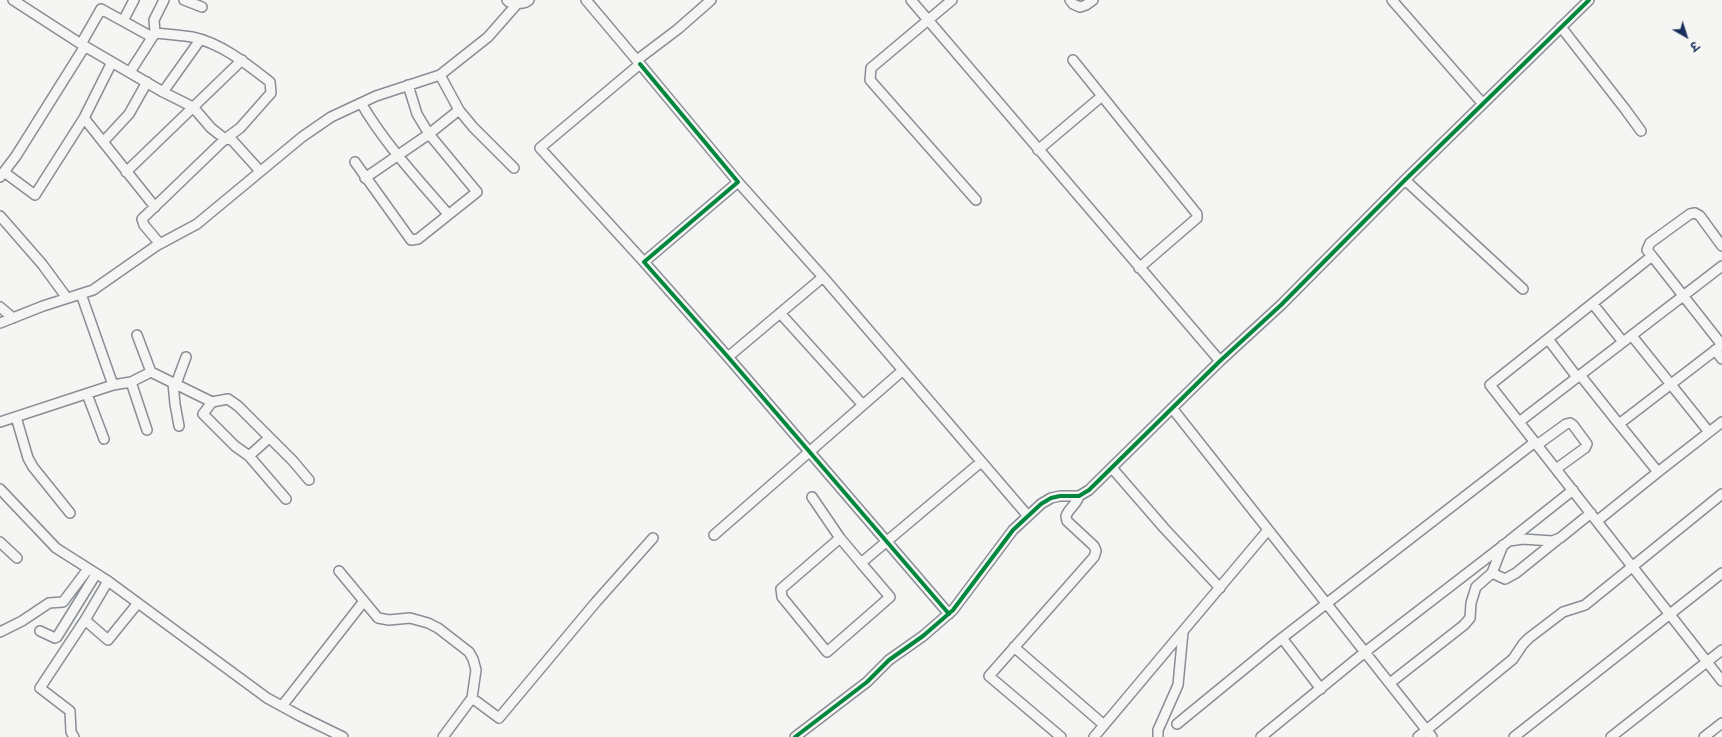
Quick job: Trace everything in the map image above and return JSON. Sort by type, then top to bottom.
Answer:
[{"type":"street","points":[[12,0],[83,45],[163,92],[193,107],[212,128],[225,139],[232,140],[260,171]]},
{"type":"street","points":[[123,21],[134,0]]},
{"type":"street","points":[[130,72],[153,35],[154,20],[164,0]]},
{"type":"street","points":[[184,0],[202,7]]},
{"type":"street","points":[[507,0],[517,4],[527,2],[529,0]]},
{"type":"street","points":[[586,0],[738,182],[823,277],[902,371],[1028,516]]},
{"type":"street","points":[[711,0],[540,148],[728,357],[949,614]]},
{"type":"street","points":[[911,0],[1220,361]]},
{"type":"street","points":[[952,0],[871,68],[870,80],[976,200]]},
{"type":"street","points":[[1070,0],[1073,4],[1080,7],[1093,0]]},
{"type":"street","points":[[1392,0],[1483,104]]},
{"type":"street","points":[[795,737],[867,682],[889,660],[923,636],[949,614],[1013,530],[1041,504],[1051,498],[1060,496],[1079,496],[1089,490],[1220,361],[1281,305],[1405,180],[1589,0]]},
{"type":"street","points":[[0,323],[43,306],[93,290],[160,244],[197,224],[302,137],[331,117],[376,96],[440,75],[488,37],[517,4]]},
{"type":"street","points":[[112,62],[84,118],[35,194],[2,175],[44,112],[83,45],[101,9],[153,35],[193,37],[218,47],[242,60],[270,82],[271,93],[240,128],[225,139],[142,219],[144,225],[160,244]]},
{"type":"street","points":[[1561,27],[1641,131]]},
{"type":"street","points":[[163,92],[200,40]]},
{"type":"street","points":[[126,172],[242,60]]},
{"type":"street","points":[[1073,60],[1198,214],[1197,218],[1139,268]]},
{"type":"street","points":[[440,75],[459,110],[473,127],[514,168]]},
{"type":"street","points":[[103,142],[129,114],[147,82]]},
{"type":"street","points":[[355,162],[365,178],[411,240],[418,239],[477,192],[429,134],[417,114],[408,85]]},
{"type":"street","points":[[1038,150],[1102,96]]},
{"type":"street","points":[[361,103],[371,121],[398,156],[448,214]]},
{"type":"street","points":[[365,178],[429,134],[459,110]]},
{"type":"street","points":[[84,118],[155,207]]},
{"type":"street","points":[[1405,180],[1523,289]]},
{"type":"street","points":[[644,262],[738,182]]},
{"type":"street","points":[[1722,246],[1700,216],[1695,213],[1690,214],[1650,243],[1647,250],[1684,296],[1720,346],[1722,359]]},
{"type":"street","points":[[0,216],[42,264],[67,298]]},
{"type":"street","points":[[1652,256],[1490,385],[1722,681]]},
{"type":"street","points":[[1519,422],[1722,266]]},
{"type":"street","points":[[728,357],[823,277]]},
{"type":"street","points":[[81,294],[113,385]]},
{"type":"street","points":[[1593,304],[1623,342]]},
{"type":"street","points":[[0,307],[13,318]]},
{"type":"street","points":[[780,313],[863,405]]},
{"type":"street","points":[[136,335],[151,372],[212,402],[228,399],[293,461],[309,480]]},
{"type":"street","points":[[1632,336],[1709,432]]},
{"type":"street","points":[[1548,339],[1658,472]]},
{"type":"street","points":[[1619,424],[1720,346]]},
{"type":"street","points":[[179,426],[175,404],[174,383],[186,357]]},
{"type":"street","points":[[714,535],[902,371]]},
{"type":"street","points":[[0,411],[2,421],[113,385],[131,382],[151,372]]},
{"type":"street","points":[[131,382],[147,430]]},
{"type":"street","points":[[87,394],[104,439]]},
{"type":"street","points":[[212,402],[203,414],[235,446],[249,456],[286,499]]},
{"type":"street","points":[[1172,408],[1430,733]]},
{"type":"street","points":[[16,417],[28,458],[33,467],[70,513]]},
{"type":"street","points":[[1597,521],[1722,422]]},
{"type":"street","points":[[1176,724],[1326,603],[1536,443],[1570,423],[1584,439],[1587,444],[1586,448],[1556,469]]},
{"type":"street","points":[[249,456],[269,438]]},
{"type":"street","points":[[861,563],[981,462]]},
{"type":"street","points":[[1112,468],[1164,528],[1220,588]]},
{"type":"street","points":[[0,489],[56,548],[108,581],[244,681],[282,706],[343,737]]},
{"type":"street","points":[[1261,737],[1365,652],[1573,490]]},
{"type":"street","points":[[1418,737],[1430,733],[1513,659],[1529,638],[1564,612],[1585,605],[1722,494]]},
{"type":"street","points":[[1061,737],[989,676],[1094,557],[1096,551],[1094,546],[1067,521],[1066,516],[1069,509],[1078,501],[1079,496]]},
{"type":"street","points":[[812,497],[840,538],[890,598],[828,652],[782,597],[781,589],[840,538]]},
{"type":"street","points":[[1492,573],[1505,579],[1516,573],[1591,513]]},
{"type":"street","points":[[1094,737],[1268,530]]},
{"type":"street","points":[[472,698],[500,718],[596,602],[653,538]]},
{"type":"street","points":[[1506,543],[1522,539],[1552,541],[1560,538]]},
{"type":"street","points":[[0,542],[17,558]]},
{"type":"street","points":[[1390,683],[1467,622],[1470,618],[1471,603],[1476,586],[1492,573],[1506,543]]},
{"type":"street","points":[[0,632],[22,621],[49,603],[63,602],[88,568]]},
{"type":"street","points":[[339,571],[364,601],[369,610],[378,618],[389,620],[410,618],[428,623],[438,628],[469,652],[476,670],[472,698],[443,737]]},
{"type":"street","points":[[1514,737],[1722,573]]},
{"type":"street","points":[[40,631],[55,638],[56,637],[96,574]]},
{"type":"street","points":[[74,737],[71,732],[70,711],[40,688],[85,620],[108,581]]},
{"type":"street","points":[[282,706],[364,601]]},
{"type":"street","points":[[85,620],[108,640],[138,603]]},
{"type":"street","points":[[1158,737],[1158,730],[1178,685],[1182,632]]},
{"type":"street","points":[[1282,638],[1321,688]]},
{"type":"street","points":[[1014,647],[1104,725]]},
{"type":"street","points":[[1611,737],[1722,650]]},
{"type":"street","points":[[1704,737],[1722,723]]},
{"type":"cycle path","points":[[795,737],[867,682],[889,660],[923,636],[953,610],[1013,530],[1041,504],[1051,498],[1060,496],[1079,496],[1089,490],[1220,361],[1281,305],[1405,180],[1589,0]]},
{"type":"cycle path","points":[[640,64],[738,182],[644,262],[728,357],[949,614]]}]
